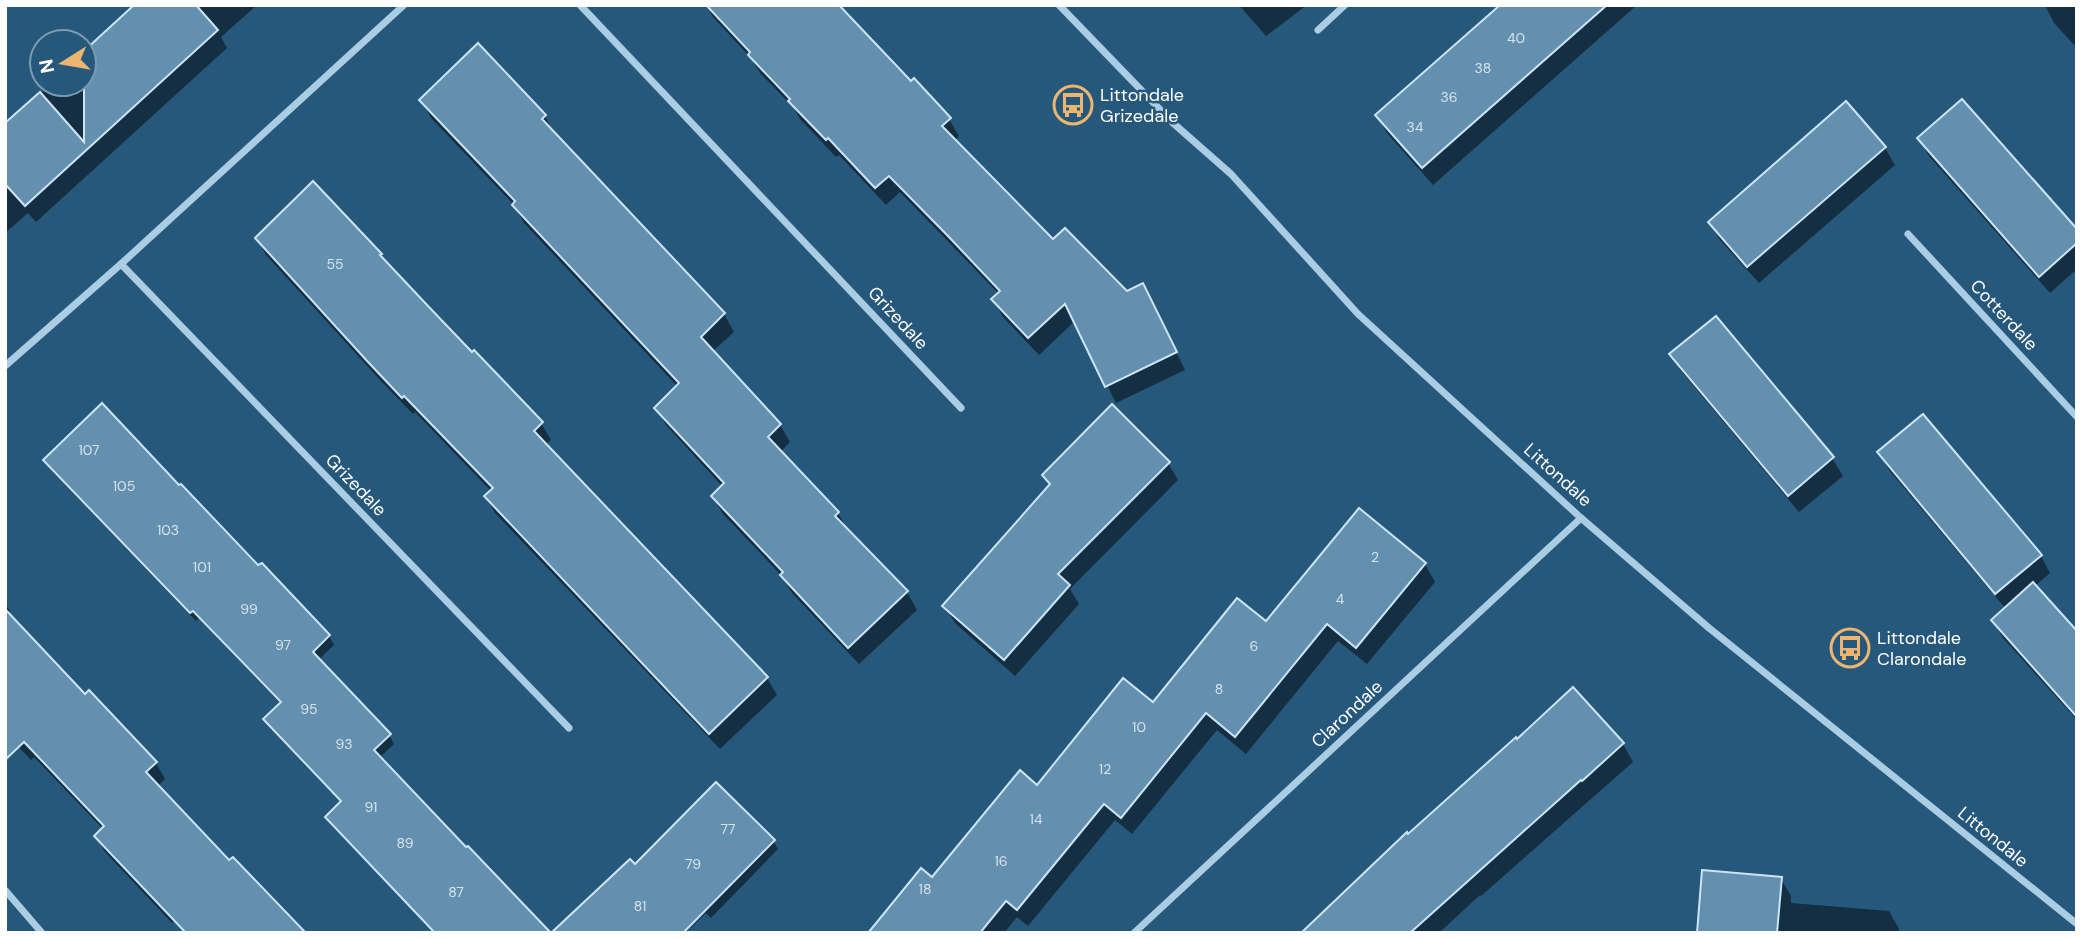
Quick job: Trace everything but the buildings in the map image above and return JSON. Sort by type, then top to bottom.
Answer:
[{"type":"street","points":[[5,366],[121,264],[404,5]]},
{"type":"street","name":"Grizedale","points":[[580,5],[961,408]]},
{"type":"street","name":"Littondale","points":[[1059,5],[1173,122],[1231,174],[1357,314],[1581,518],[1709,628],[2077,924]]},
{"type":"street","points":[[1318,30],[1345,5]]},
{"type":"street","name":"Cotterdale","points":[[1908,234],[2077,416]]},
{"type":"street","name":"Grizedale","points":[[121,264],[569,728]]},
{"type":"street","name":"Clarondale","points":[[1134,933],[1581,518]]},
{"type":"street","points":[[5,890],[42,933]]},
{"type":"place","name":"Littondale Grizedale","points":[[1073,105]]},
{"type":"place","name":"Littondale Clarondale","points":[[1850,648]]}]
